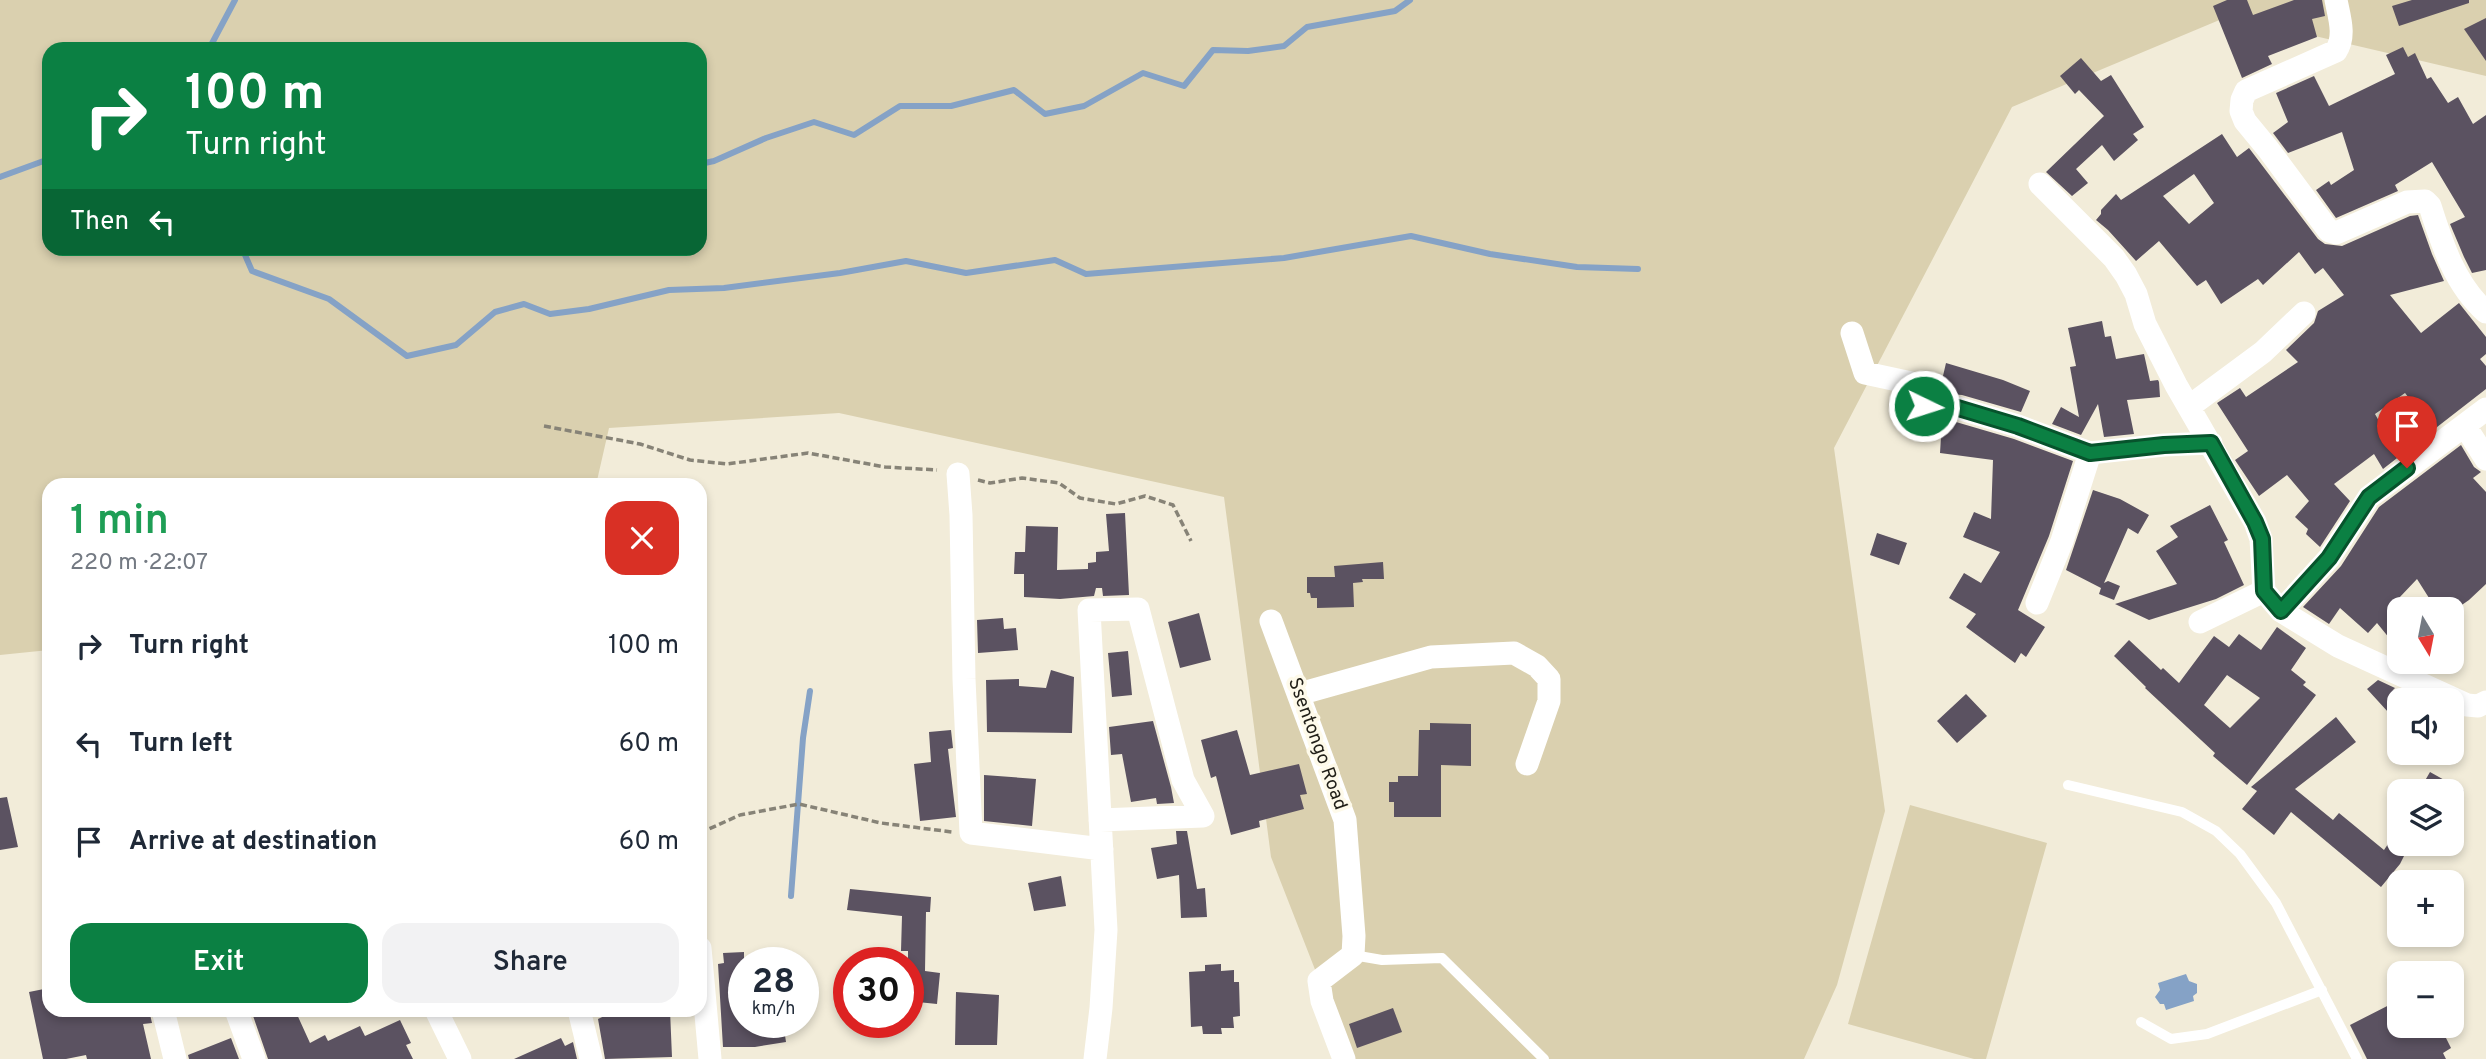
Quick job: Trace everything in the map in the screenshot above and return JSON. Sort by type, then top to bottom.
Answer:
[{"type":"street","points":[[2336,0],[2341,27],[2340,46],[2336,51],[2246,90],[2241,111],[2245,121],[2329,231],[2336,233],[2407,202],[2425,201],[2430,206],[2456,275],[2483,305]]},
{"type":"street","points":[[2040,184],[2114,258],[2126,275],[2136,294],[2145,324],[2248,508],[2262,539],[2264,591],[2281,611],[2338,646],[2467,705],[2478,706],[2486,702]]},
{"type":"street","points":[[2190,407],[2263,352],[2304,313]]},
{"type":"street","points":[[1852,333],[1865,373],[1925,386],[1924,406],[1958,408],[2018,426],[2090,453],[2211,443]]},
{"type":"street","points":[[2281,611],[2329,558],[2369,497],[2486,409]]},
{"type":"street","points":[[2465,426],[2486,459]]},
{"type":"street","points":[[2037,603],[2062,541],[2090,453]]},
{"type":"street","points":[[958,474],[971,833],[1102,849]]},
{"type":"street","points":[[2200,622],[2264,591]]},
{"type":"street","points":[[1095,1059],[1105,957],[1089,610],[1138,609],[1182,780],[1203,816],[1100,820]]},
{"type":"street","name":"Ssentongo Road","points":[[1271,621],[1345,820],[1354,936],[1353,955]]},
{"type":"street","points":[[1299,694],[1432,657],[1514,653],[1538,666],[1549,678],[1549,701],[1527,764]]},
{"type":"street","points":[[1344,1059],[1322,1001],[1319,981],[1353,955]]},
{"type":"street","points":[[165,1017],[175,1059]]},
{"type":"street","points":[[239,1017],[254,1059]]},
{"type":"street","points":[[439,1017],[460,1059]]},
{"type":"street","points":[[581,1017],[591,1059]]},
{"type":"street","points":[[706,1017],[710,1059]]},
{"type":"lane","points":[[2068,785],[2182,813],[2216,831],[2240,854],[2276,903],[2357,1059]]},
{"type":"lane","points":[[1353,955],[1382,960],[1442,958],[1544,1059]]},
{"type":"lane","points":[[2141,1022],[2171,1039],[2207,1034],[2322,990]]},
{"type":"path","points":[[544,426],[630,442],[690,460],[715,463],[763,461],[808,453],[885,467],[958,474],[990,483],[1022,478],[1059,483],[1080,498],[1116,504],[1145,496],[1173,505],[1191,541]]},
{"type":"path","points":[[707,830],[740,815],[799,804],[881,823],[971,833]]},
{"type":"shaded area","points":[[0,0],[2486,0],[2486,76],[2229,16],[2012,107],[1834,448],[1885,811],[1837,985],[1804,1059],[1350,1059],[1271,857],[1224,497],[839,413],[609,428],[598,478],[42,478],[42,651],[0,655]]},
{"type":"shaded area","points":[[1910,805],[2047,843],[1986,1059],[1974,1059],[1848,1024]]},
{"type":"water","points":[[2186,974],[2189,981],[2197,984],[2194,1001],[2166,1010],[2164,1004],[2160,1004],[2155,997],[2160,990],[2158,983]]},
{"type":"building","points":[[2227,0],[2247,0],[2253,15],[2294,0],[2322,0],[2325,16],[2312,19],[2317,37],[2268,56],[2272,64],[2242,78],[2213,6]]},
{"type":"building","points":[[2412,0],[2469,0],[2469,3],[2399,26],[2392,6]]},
{"type":"building","points":[[2486,18],[2486,61],[2464,29]]},
{"type":"building","points":[[2403,47],[2408,57],[2415,53],[2427,79],[2431,77],[2448,103],[2458,97],[2473,124],[2486,115],[2486,270],[2472,273],[2464,257],[2450,224],[2465,217],[2432,162],[2395,185],[2398,191],[2336,218],[2316,190],[2329,181],[2331,185],[2354,170],[2342,132],[2288,153],[2273,133],[2288,122],[2276,93],[2314,76],[2329,106],[2395,74],[2386,55]]},
{"type":"building","points":[[2081,58],[2101,81],[2111,75],[2144,127],[2133,134],[2138,140],[2114,161],[2102,145],[2076,169],[2088,183],[2072,196],[2046,172],[2104,116],[2079,90],[2075,94],[2060,76]]},
{"type":"building","points":[[2222,134],[2237,157],[2249,148],[2318,239],[2325,244],[2342,246],[2418,215],[2444,281],[2390,295],[2421,333],[2459,303],[2486,337],[2486,354],[2480,359],[2486,366],[2486,389],[2383,469],[2374,454],[2334,484],[2350,501],[2320,547],[2306,534],[2308,529],[2295,517],[2309,501],[2287,475],[2259,496],[2235,460],[2248,451],[2217,403],[2240,388],[2246,397],[2298,362],[2286,350],[2314,323],[2318,311],[2344,295],[2323,268],[2315,274],[2299,252],[2263,285],[2258,279],[2221,304],[2206,280],[2197,286],[2159,241],[2136,261],[2096,220],[2101,210],[2116,194],[2121,200]],"holes":[[[2194,174],[2214,203],[2189,224],[2163,196]],[[2405,393],[2424,417],[2390,441],[2375,414]]]},
{"type":"building","points":[[2102,321],[2105,337],[2111,336],[2116,359],[2144,354],[2150,381],[2159,382],[2160,397],[2127,400],[2134,434],[2104,437],[2098,404],[2081,435],[2052,424],[2061,407],[2079,417],[2070,367],[2076,366],[2068,328]]},
{"type":"building","points":[[1946,363],[2030,391],[2021,412],[1962,395],[1939,393]]},
{"type":"building","points":[[1942,421],[1956,422],[2014,439],[2073,461],[2049,536],[2018,610],[2045,627],[2026,657],[2021,653],[2015,663],[1966,627],[1976,614],[1949,598],[1964,573],[1981,583],[2000,552],[1963,537],[1974,512],[1991,519],[1993,460],[1940,453]]},
{"type":"building","points":[[2461,445],[2474,467],[2481,472],[2473,478],[2486,492],[2486,584],[2464,603],[2464,597],[2428,597],[2417,579],[2400,597],[2387,597],[2387,635],[2377,623],[2368,633],[2340,608],[2329,624],[2303,607],[2341,566],[2379,507]]},
{"type":"building","points":[[2093,490],[2120,499],[2149,515],[2138,534],[2128,528],[2104,583],[2108,581],[2120,586],[2114,600],[2099,594],[2101,588],[2066,570]]},
{"type":"building","points":[[2210,505],[2228,540],[2224,542],[2244,585],[2216,599],[2149,620],[2115,604],[2177,584],[2156,551],[2178,537],[2170,526]]},
{"type":"building","points":[[1125,513],[1129,595],[1103,596],[1102,588],[1096,588],[1094,596],[1060,599],[1024,597],[1024,574],[1014,574],[1015,552],[1025,552],[1026,526],[1058,527],[1057,570],[1088,569],[1088,563],[1096,562],[1096,552],[1109,551],[1106,514]]},
{"type":"building","points":[[1877,533],[1907,543],[1899,565],[1870,555]]},
{"type":"building","points":[[1383,562],[1384,579],[1362,579],[1363,582],[1353,583],[1354,607],[1317,608],[1317,598],[1311,598],[1310,593],[1307,593],[1307,577],[1335,577],[1334,566]]},
{"type":"building","points":[[1199,613],[1211,660],[1180,668],[1168,622]]},
{"type":"building","points":[[1003,618],[1004,629],[1016,628],[1018,650],[978,653],[977,620]]},
{"type":"building","points":[[2277,627],[2306,648],[2291,670],[2306,682],[2303,685],[2316,695],[2247,785],[2213,756],[2215,753],[2114,656],[2129,640],[2179,683],[2214,636],[2229,647],[2239,634],[2261,650]],"holes":[[[2227,675],[2260,698],[2230,728],[2204,705]]]},
{"type":"building","points":[[1128,651],[1132,695],[1112,697],[1108,653]]},
{"type":"building","points":[[1051,670],[1074,677],[1072,733],[987,732],[986,680],[1019,679],[1019,686],[1046,688]]},
{"type":"building","points":[[2378,680],[2395,688],[2387,688],[2387,711],[2367,689]]},
{"type":"building","points":[[1966,694],[1987,716],[1957,743],[1937,721]]},
{"type":"building","points":[[2336,717],[2356,742],[2295,789],[2333,820],[2339,813],[2384,850],[2387,846],[2387,856],[2404,856],[2395,870],[2387,870],[2387,880],[2381,887],[2291,812],[2274,835],[2242,809],[2257,791],[2251,787]]},
{"type":"building","points":[[1153,721],[1174,803],[1157,804],[1156,798],[1131,802],[1122,754],[1111,755],[1109,727]]},
{"type":"building","points":[[1430,723],[1471,724],[1471,766],[1441,765],[1441,817],[1394,817],[1394,802],[1389,802],[1389,782],[1398,782],[1398,776],[1418,776],[1419,730],[1430,730]]},
{"type":"building","points":[[951,730],[953,748],[948,749],[956,817],[920,821],[914,764],[931,762],[929,732]]},
{"type":"building","points":[[1237,730],[1250,775],[1299,764],[1307,794],[1300,795],[1304,809],[1259,821],[1260,827],[1231,835],[1216,776],[1211,778],[1201,740]]},
{"type":"building","points":[[2430,772],[2443,779],[2426,779]]},
{"type":"building","points":[[984,775],[1036,779],[1032,826],[984,821]]},
{"type":"building","points":[[7,797],[18,847],[0,850],[0,798]]},
{"type":"building","points":[[1176,831],[1187,831],[1197,889],[1205,888],[1207,917],[1181,918],[1179,875],[1157,879],[1151,848],[1177,844]]},
{"type":"building","points":[[1061,876],[1066,906],[1034,911],[1028,883]]},
{"type":"building","points":[[850,889],[931,897],[930,912],[926,912],[925,971],[940,973],[937,1004],[924,1003],[924,947],[901,947],[902,916],[847,910]]},
{"type":"building","points":[[723,953],[728,953],[728,1038],[785,1038],[786,1042],[755,1047],[723,1047],[718,964],[724,963]]},
{"type":"building","points":[[1221,964],[1221,971],[1234,970],[1234,982],[1239,982],[1240,1016],[1233,1017],[1234,1028],[1221,1028],[1222,1034],[1203,1034],[1202,1026],[1191,1027],[1189,972],[1205,971],[1205,965]]},
{"type":"building","points":[[42,989],[42,1017],[151,1017],[152,1023],[143,1024],[151,1059],[87,1059],[86,1055],[66,1059],[43,1059],[29,992]]},
{"type":"building","points":[[956,992],[999,995],[997,1045],[955,1045]]},
{"type":"building","points":[[2387,1006],[2387,1038],[2446,1038],[2451,1048],[2443,1053],[2446,1059],[2367,1059],[2350,1025]]},
{"type":"building","points":[[1393,1008],[1402,1032],[1357,1048],[1349,1024]]},
{"type":"building","points":[[253,1017],[298,1017],[310,1043],[325,1035],[328,1041],[360,1026],[365,1036],[400,1020],[411,1043],[406,1045],[413,1059],[268,1059]]},
{"type":"building","points":[[670,1017],[672,1057],[605,1059],[598,1019]]},
{"type":"building","points":[[231,1038],[239,1059],[189,1059],[188,1055]]},
{"type":"building","points":[[561,1038],[565,1046],[573,1042],[577,1059],[514,1059]]},
{"type":"waterway","points":[[213,42],[235,0]]},
{"type":"waterway","points":[[707,162],[814,122],[854,135],[900,106],[951,106],[1014,90],[1045,114],[1084,106],[1143,73],[1184,86],[1213,50],[1248,51],[1284,46],[1307,27],[1395,11],[1410,0]]},
{"type":"waterway","points":[[0,177],[42,162]]},
{"type":"waterway","points":[[245,256],[252,271],[329,299],[407,356],[456,345],[495,312],[524,304],[550,314],[589,309],[669,290],[724,288],[840,273],[906,261],[966,273],[1055,260],[1086,274],[1284,258],[1411,236],[1490,254],[1577,267],[1638,269]]},
{"type":"waterway","points":[[791,896],[803,738],[810,691]]},
{"type":"route","points":[[1924,406],[1958,408],[2018,426],[2090,453],[2211,443],[2255,522],[2262,539],[2264,591],[2281,611],[2329,558],[2369,497],[2407,468]]}]
